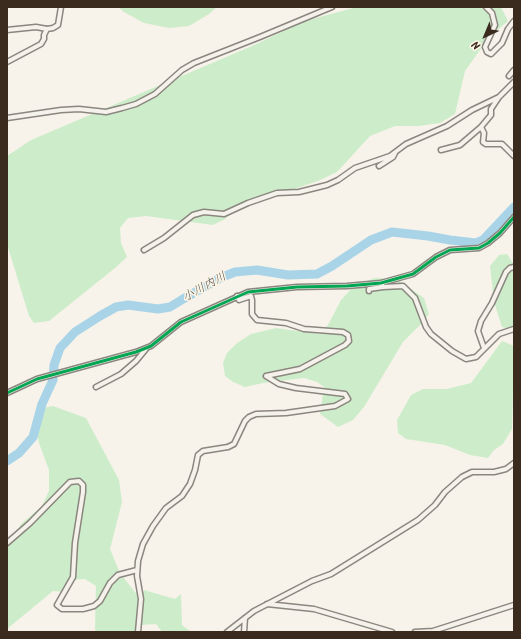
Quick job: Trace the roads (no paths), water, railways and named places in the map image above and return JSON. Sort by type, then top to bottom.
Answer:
[{"type":"street","points":[[7,62],[41,44],[47,30],[58,24],[61,7]]},
{"type":"street","points":[[7,118],[73,109],[106,112],[136,104],[155,94],[182,70],[194,63],[332,7]]},
{"type":"street","points":[[486,7],[492,13],[495,25],[485,47],[487,52],[491,54],[502,43],[508,29],[514,21]]},
{"type":"street","points":[[7,30],[36,27],[47,30]]},
{"type":"street","points":[[509,76],[514,70]]},
{"type":"street","points":[[441,150],[460,145],[481,126],[491,115],[491,109],[499,97],[514,82]]},
{"type":"street","points":[[144,250],[164,238],[193,215],[204,212],[224,214],[248,203],[277,193],[299,192],[327,185],[338,180],[355,168],[390,156],[406,144],[447,126],[472,110],[499,97]]},
{"type":"street","points":[[481,126],[484,133],[483,142],[486,144],[502,144],[514,156]]},
{"type":"street","points":[[379,166],[393,157],[396,151]]},
{"type":"street","points":[[369,291],[369,289],[413,274],[436,257],[450,250],[479,248],[500,233],[512,222],[514,217]]},
{"type":"street","points":[[484,348],[478,331],[481,321],[492,303],[506,272],[510,268],[514,267]]},
{"type":"street","points":[[7,394],[37,379],[147,348],[181,322],[248,292],[297,287],[403,286],[415,298],[426,327],[431,334],[452,352],[466,359],[476,356],[499,334],[514,329]]},
{"type":"street","points":[[138,632],[141,599],[137,570],[142,544],[166,508],[182,496],[190,484],[196,470],[198,454],[203,451],[228,447],[234,444],[245,421],[249,417],[256,414],[286,413],[334,406],[348,399],[346,394],[296,388],[279,384],[266,376],[300,369],[345,345],[349,341],[348,335],[343,332],[304,328],[286,323],[257,320],[252,314],[251,296],[239,300],[237,296]]},
{"type":"street","points":[[96,387],[121,374],[136,361],[147,348]]},
{"type":"street","points":[[227,632],[254,611],[312,581],[330,574],[418,520],[435,505],[445,492],[462,476],[472,472],[494,472],[506,469],[514,463]]},
{"type":"street","points":[[7,544],[70,482],[79,481],[83,485],[83,492],[75,543],[73,578],[57,605],[62,609],[83,609],[94,606],[100,601],[110,583],[118,575],[137,570]]},
{"type":"street","points":[[267,604],[314,609],[392,632]]},
{"type":"street","points":[[415,632],[433,631],[514,605]]},
{"type":"street","points":[[244,632],[245,617]]},
{"type":"waterway","name":"小川内川","points":[[7,461],[19,453],[33,437],[42,404],[53,380],[54,365],[60,348],[75,332],[116,307],[128,305],[158,309],[170,307],[220,278],[235,272],[257,270],[288,275],[317,274],[332,266],[371,240],[392,232],[476,243],[483,240],[514,207]]}]
